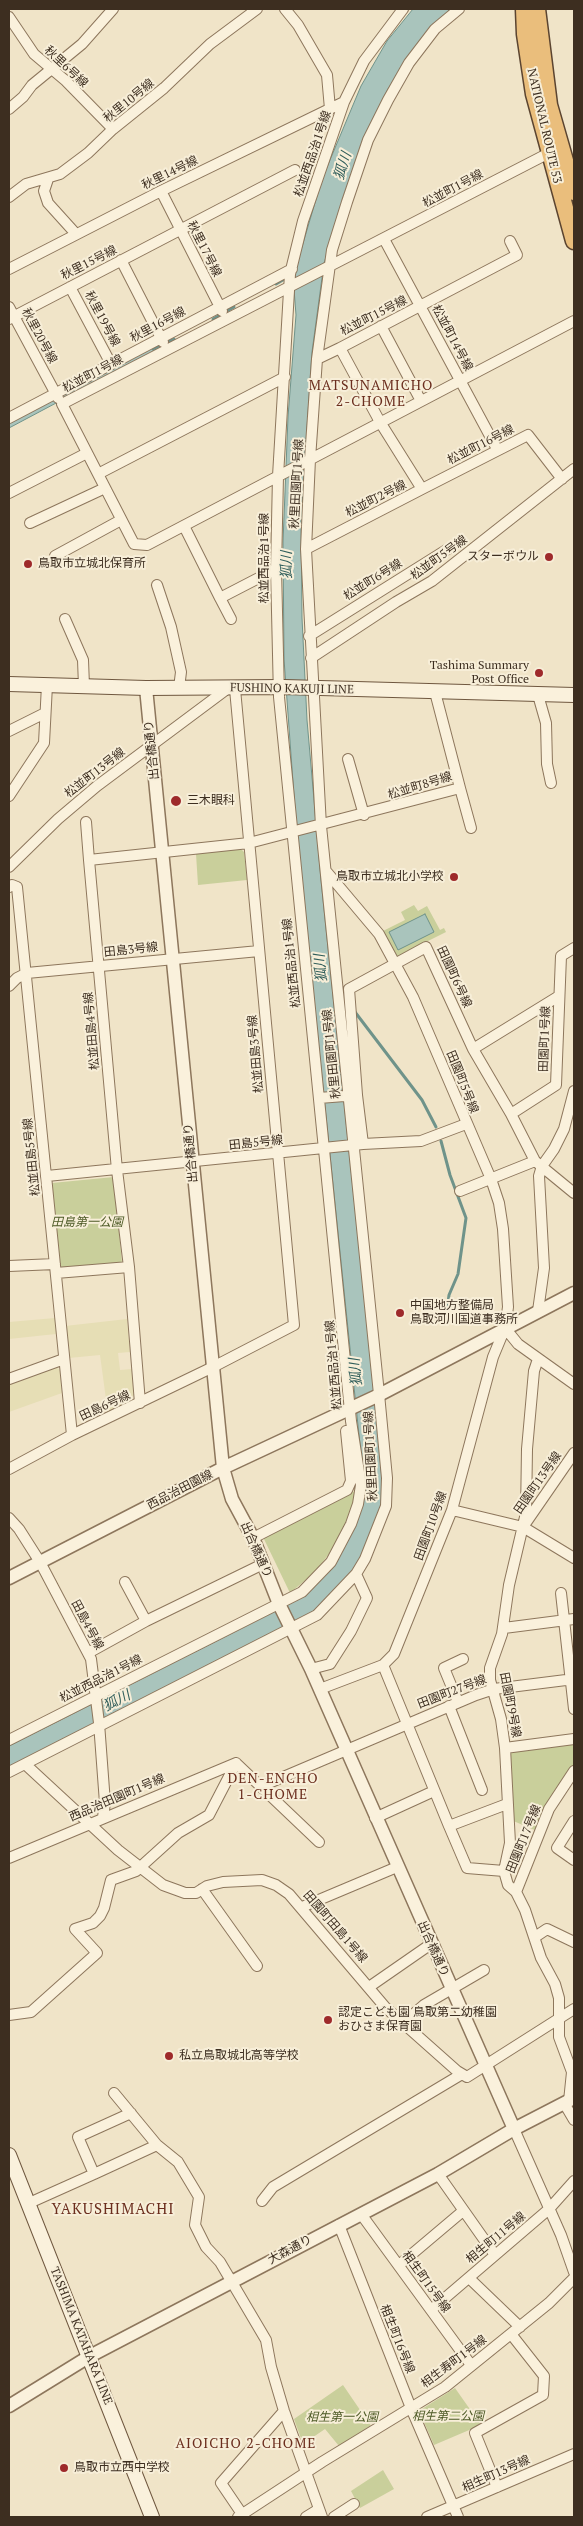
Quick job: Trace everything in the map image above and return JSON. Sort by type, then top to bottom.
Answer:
[{"type":"highway","name":"NATIONAL ROUTE 53","points":[[524,9],[525,34],[534,94],[574,192]]},
{"type":"highway","name":"NATIONAL ROUTE 53","points":[[537,9],[549,153],[574,241]]},
{"type":"main road","name":"FUSHINO KAKUJI LINE","points":[[9,684],[146,688],[281,687],[574,695]]},
{"type":"main road","name":"TASHIMA KATAHARA LINE","points":[[9,2155],[152,2517]]},
{"type":"street","points":[[9,109],[50,69],[82,44],[113,9]]},
{"type":"street","name":"秋里10号線","points":[[9,198],[26,184],[60,174],[88,153],[164,88],[210,44],[256,9]]},
{"type":"street","points":[[285,9],[298,25],[327,75],[330,109]]},
{"type":"street","name":"松並西品治1号線","points":[[9,1740],[280,1605],[302,1592],[331,1562],[351,1524],[358,1504],[361,1485],[351,1422],[352,1407],[322,1098],[293,833],[281,687],[276,569],[291,279],[306,212],[344,102],[364,61],[403,9]]},
{"type":"street","name":"秋里田園町1号線","points":[[9,1772],[316,1615],[356,1574],[365,1559],[386,1506],[387,1478],[356,1144],[320,826],[310,688],[311,658],[306,549],[308,460],[328,266],[365,149],[388,100],[409,64],[435,29],[459,9]]},
{"type":"street","name":"秋里6号線","points":[[9,17],[34,54],[66,81],[114,129]]},
{"type":"street","name":"秋里14号線","points":[[9,269],[161,191],[344,102]]},
{"type":"street","name":"松並町1号線","points":[[549,153],[384,239],[328,266],[291,279],[222,313],[166,349],[62,404],[134,544],[147,545],[574,321]]},
{"type":"street","name":"秋里15号線","points":[[10,314],[70,286],[294,170]]},
{"type":"street","points":[[48,179],[44,191],[48,203],[76,234]]},
{"type":"street","name":"秋里17号線","points":[[161,191],[222,313]]},
{"type":"street","name":"松並町14号線","points":[[384,239],[497,449]]},
{"type":"street","name":"松並町15号線","points":[[340,348],[517,255],[510,241]]},
{"type":"street","points":[[121,260],[166,349]]},
{"type":"street","name":"秋里16号線","points":[[9,418],[160,338],[222,313],[291,279]]},
{"type":"street","name":"秋里19号線","points":[[70,286],[111,364]]},
{"type":"street","name":"秋里20号線","points":[[10,314],[62,404]]},
{"type":"street","points":[[381,326],[421,401]]},
{"type":"street","points":[[317,359],[340,348]]},
{"type":"street","name":"松並町2号線","points":[[306,549],[422,490],[380,422],[340,348]]},
{"type":"street","points":[[98,474],[285,377]]},
{"type":"street","name":"松並町16号線","points":[[422,490],[497,449],[528,435],[562,480]]},
{"type":"street","points":[[9,493],[87,453]]},
{"type":"street","name":"松並町5号線","points":[[311,658],[396,602],[432,581],[574,469]]},
{"type":"street","points":[[30,523],[105,488]]},
{"type":"street","points":[[55,556],[121,520]]},
{"type":"street","points":[[184,526],[230,619]]},
{"type":"street","name":"松並町6号線","points":[[309,636],[451,547]]},
{"type":"street","points":[[422,564],[432,581]]},
{"type":"street","points":[[220,598],[276,569]]},
{"type":"street","points":[[157,585],[171,627],[181,672],[179,688]]},
{"type":"street","points":[[65,619],[84,660],[84,686]]},
{"type":"street","points":[[9,796],[44,742],[47,685]]},
{"type":"street","name":"出合橋通り","points":[[146,688],[223,1468],[232,1499],[253,1538],[280,1605],[320,1689],[375,1818],[549,2209],[574,2272]]},
{"type":"street","name":"松並町13号線","points":[[9,867],[58,818],[152,745],[231,688]]},
{"type":"street","name":"松並田島3号線","points":[[213,1367],[294,1324],[249,844],[231,688]]},
{"type":"street","name":"松並町8号線","points":[[293,833],[460,788],[435,692]]},
{"type":"street","points":[[538,695],[546,723],[547,764],[550,783]]},
{"type":"street","points":[[9,731],[45,713]]},
{"type":"street","points":[[348,759],[364,815]]},
{"type":"street","points":[[460,788],[471,828]]},
{"type":"street","name":"松並田島4号線","points":[[86,822],[117,1170],[129,1267],[140,1403]]},
{"type":"street","points":[[89,860],[249,844],[293,833]]},
{"type":"street","name":"田園町5号線","points":[[326,871],[379,934],[395,963],[413,997],[490,1179],[499,1203],[503,1229],[508,1307],[505,1328]]},
{"type":"street","name":"松並田島5号線","points":[[9,887],[12,885],[17,887],[27,973],[72,1435]]},
{"type":"street","name":"田園町6号線","points":[[395,963],[426,947],[473,1049]]},
{"type":"street","name":"田園町1号線","points":[[512,1114],[556,1085],[562,956],[574,948]]},
{"type":"street","name":"田島3号線","points":[[27,973],[259,951]]},
{"type":"street","points":[[322,1098],[350,1096],[349,989],[395,963]]},
{"type":"street","points":[[9,986],[17,978],[27,973]]},
{"type":"street","points":[[559,996],[473,1049],[539,1163],[574,1193]]},
{"type":"street","points":[[460,1191],[539,1163],[554,1149],[564,1129],[573,1094],[556,1085]]},
{"type":"street","name":"田島5号線","points":[[47,1176],[192,1163],[356,1144],[421,1141],[466,1124]]},
{"type":"street","points":[[538,1311],[544,1268],[544,1245],[538,1186],[539,1163]]},
{"type":"street","points":[[9,1266],[56,1268],[129,1267]]},
{"type":"street","points":[[378,1395],[574,1293]]},
{"type":"street","points":[[505,1328],[518,1344],[574,1384]]},
{"type":"street","name":"田園町10号線","points":[[383,1665],[394,1654],[452,1510],[493,1357],[505,1328]]},
{"type":"street","points":[[9,1379],[64,1359]]},
{"type":"street","name":"田園町9号線","points":[[504,1870],[510,1843],[505,1748],[494,1689],[490,1680],[490,1668],[504,1628],[508,1590],[526,1512],[527,1448],[534,1371],[538,1359]]},
{"type":"street","name":"田島6号線","points":[[9,1469],[72,1435],[213,1367]]},
{"type":"street","name":"西品治田園線","points":[[9,1578],[223,1468],[378,1395]]},
{"type":"street","points":[[253,1538],[347,1490],[351,1481],[346,1429],[351,1422]]},
{"type":"street","name":"田園町13号線","points":[[523,1528],[574,1453]]},
{"type":"street","points":[[452,1510],[523,1528],[574,1558]]},
{"type":"street","name":"田島4号線","points":[[9,1518],[40,1562],[88,1653],[97,1697],[100,1725],[105,1803],[103,1817]]},
{"type":"street","points":[[88,1653],[146,1621],[263,1564]]},
{"type":"street","points":[[311,1669],[330,1664],[351,1631],[367,1598],[356,1574]]},
{"type":"street","points":[[125,1582],[146,1621]]},
{"type":"street","points":[[561,1592],[569,1619],[574,1709]]},
{"type":"street","points":[[504,1628],[569,1619]]},
{"type":"street","points":[[463,1659],[444,1668],[453,1704],[482,1790]]},
{"type":"street","points":[[320,1689],[383,1665],[467,1868],[504,1870],[508,1885],[516,1892],[525,1910],[541,1958],[555,1984],[559,1998],[559,2037],[572,2072],[569,2101],[574,2120]]},
{"type":"street","name":"田園町27号線","points":[[262,1786],[406,1723],[494,1689],[573,1679]]},
{"type":"street","points":[[505,1748],[574,1739]]},
{"type":"street","points":[[9,2015],[31,2012],[97,1953],[75,1929],[93,1923],[100,1916],[111,1880],[139,1868],[178,1833],[209,1814],[236,1763],[319,1842]]},
{"type":"street","name":"西品治田園町1号線","points":[[9,1858],[103,1817],[236,1763]]},
{"type":"street","name":"田園町田島1号線","points":[[24,1764],[88,1824],[139,1868],[163,1885],[174,1890],[196,1893],[223,1882],[262,1880],[276,1885],[302,1907],[402,2024],[462,2074]]},
{"type":"street","name":"田園町17号線","points":[[516,1892],[549,1809],[574,1771]]},
{"type":"street","points":[[375,1818],[434,1791]]},
{"type":"street","points":[[449,1826],[507,1804]]},
{"type":"street","points":[[574,1820],[557,1848],[574,1860]]},
{"type":"street","points":[[302,1907],[397,1867]]},
{"type":"street","points":[[202,1890],[257,1966]]},
{"type":"street","points":[[535,1937],[547,1929],[574,1942]]},
{"type":"street","points":[[369,1987],[432,1944]]},
{"type":"street","points":[[402,2024],[424,2005],[484,1970]]},
{"type":"street","points":[[262,2201],[273,2187],[462,2074],[466,2077],[574,2009]]},
{"type":"street","points":[[114,2093],[157,2145],[178,2162],[199,2197],[195,2225],[266,2340],[271,2367],[284,2411],[321,2513],[306,2517]]},
{"type":"street","name":"大森通り","points":[[9,2406],[90,2356],[438,2174],[514,2129],[569,2101]]},
{"type":"street","points":[[94,2174],[78,2138],[130,2113]]},
{"type":"street","points":[[27,2204],[157,2145]]},
{"type":"street","points":[[438,2174],[495,2255]]},
{"type":"street","name":"相生町11号線","points":[[431,2310],[549,2209],[574,2181]]},
{"type":"street","points":[[398,2265],[463,2211]]},
{"type":"street","name":"相生町15号線","points":[[361,2214],[471,2365]]},
{"type":"street","name":"相生町16号線","points":[[339,2225],[411,2408],[458,2517]]},
{"type":"street","points":[[469,2278],[516,2330],[544,2376],[543,2395],[475,2433],[497,2487]]},
{"type":"street","name":"相生寿町1号線","points":[[240,2516],[445,2387],[516,2330],[574,2278]]},
{"type":"street","points":[[240,2516],[221,2483],[284,2411]]},
{"type":"street","name":"相生町13号線","points":[[426,2517],[574,2454]]},
{"type":"street","points":[[334,2517],[354,2504]]},
{"type":"shaded area","points":[[55,1318],[56,1334],[9,1339],[9,1322]]},
{"type":"shaded area","points":[[127,1319],[130,1352],[118,1353],[120,1370],[132,1369],[134,1395],[131,1402],[108,1414],[100,1355],[69,1358],[65,1326]]},
{"type":"shaded area","points":[[55,1366],[60,1370],[62,1393],[9,1412],[9,1382]]},
{"type":"green space","points":[[241,849],[244,852],[247,880],[198,885],[196,854]]},
{"type":"green space","points":[[414,905],[418,911],[427,906],[440,930],[444,928],[446,932],[396,957],[383,931],[405,920],[401,912]]},
{"type":"green space","name":"田島第一公園","points":[[114,1177],[122,1263],[60,1269],[52,1183]]},
{"type":"green space","points":[[355,1491],[350,1515],[335,1546],[315,1572],[290,1593],[263,1537]]},
{"type":"green space","points":[[574,1743],[574,1765],[545,1809],[537,1831],[511,1820],[508,1751]]},
{"type":"green space","name":"相生第一公園","points":[[343,2385],[371,2426],[339,2446],[325,2429],[303,2444],[294,2419]]},
{"type":"green space","name":"相生第二公園","points":[[455,2388],[481,2425],[434,2445],[421,2415],[422,2409]]},
{"type":"green space","points":[[383,2470],[394,2489],[360,2508],[351,2491]]},
{"type":"water","name":"狐川","points":[[413,9],[450,9],[424,35],[388,89],[367,133],[324,263],[312,352],[301,520],[302,618],[307,720],[321,880],[377,1419],[383,1492],[381,1508],[366,1549],[352,1573],[321,1606],[301,1619],[9,1767],[9,1746],[293,1602],[336,1561],[356,1522],[362,1464],[297,837],[284,659],[283,542],[288,417],[296,315],[294,289],[296,267],[322,179],[361,86],[387,41]]},
{"type":"water","points":[[154,346],[156,350],[9,428],[9,422]]},
{"type":"water","points":[[425,914],[434,932],[398,950],[389,932]]},
{"type":"waterway","points":[[276,284],[288,277]]},
{"type":"waterway","points":[[213,319],[234,307]]},
{"type":"waterway","points":[[153,349],[174,339]]},
{"type":"waterway","points":[[355,1012],[422,1100],[436,1127]]},
{"type":"waterway","points":[[441,1141],[450,1175],[466,1218],[458,1274],[449,1295],[446,1319]]},
{"type":"place","name":"スターボウル","points":[[549,557]]},
{"type":"place","name":"鳥取市立城北保育所","points":[[28,564]]},
{"type":"place","name":"Tashima Summary Post Office","points":[[539,673]]},
{"type":"place","name":"三木眼科","points":[[176,801]]},
{"type":"place","name":"鳥取市立城北小学校","points":[[454,877]]},
{"type":"place","name":"中国地方整備局 鳥取河川国道事務所","points":[[400,1313]]},
{"type":"place","name":"認定こども園 鳥取第二幼稚園 おひさま保育園","points":[[328,2020]]},
{"type":"place","name":"私立鳥取城北高等学校","points":[[169,2056]]},
{"type":"place","name":"鳥取市立西中学校","points":[[64,2468]]},
{"type":"district","name":"MATSUNAMICHO 2-CHOME","points":[[371,394]]},
{"type":"district","name":"DEN-ENCHO 1-CHOME","points":[[273,1788]]},
{"type":"district","name":"YAKUSHIMACHI","points":[[113,2210]]},
{"type":"district","name":"AIOICHO 2-CHOME","points":[[246,2444]]}]
